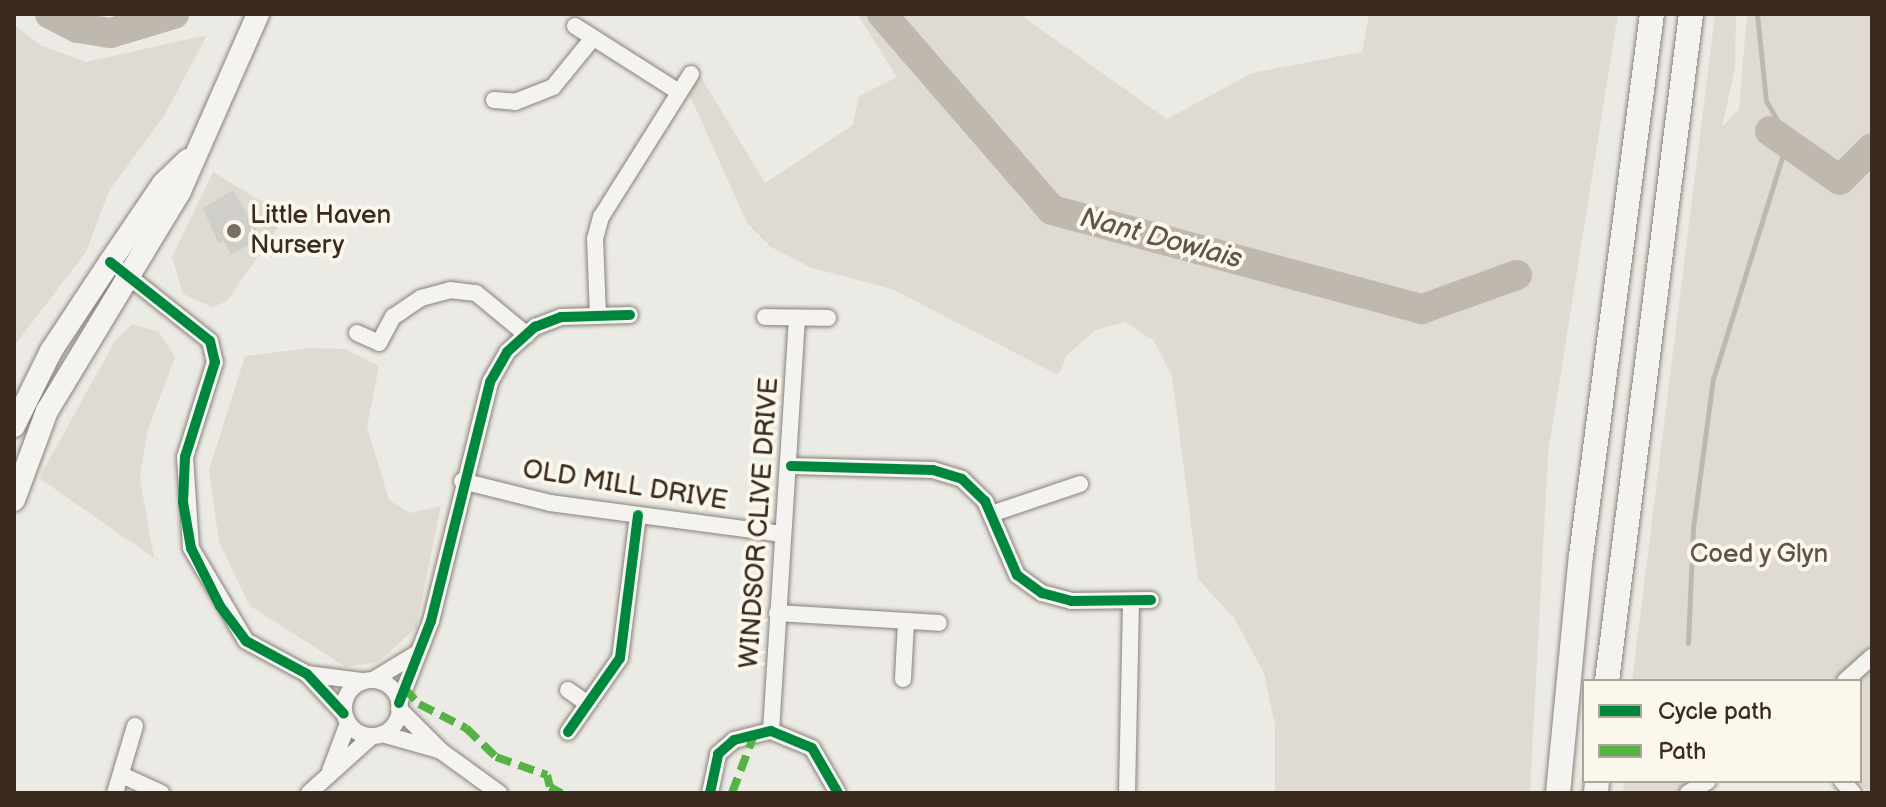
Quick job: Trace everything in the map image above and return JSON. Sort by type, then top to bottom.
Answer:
[{"type":"highway","points":[[1558,793],[1581,556],[1652,14]]},
{"type":"highway","points":[[1607,679],[1691,14]]},
{"type":"main road","points":[[14,426],[51,351],[180,191],[192,156],[258,14]]},
{"type":"main road","points":[[14,500],[47,411],[119,269]]},
{"type":"street","points":[[575,26],[679,92]]},
{"type":"street","points":[[494,100],[515,102],[553,87],[593,38]]},
{"type":"street","points":[[598,316],[595,239],[601,217],[691,74]]},
{"type":"street","points":[[119,269],[210,341],[215,362],[185,457],[191,548],[246,641],[307,674],[346,718],[377,735],[441,751]]},
{"type":"street","points":[[357,333],[379,343],[393,317],[421,298],[450,290],[476,293],[527,335]]},
{"type":"street","points":[[309,793],[377,735],[399,706],[416,654],[431,621],[462,481],[490,382],[507,352],[527,335],[561,317],[630,315]]},
{"type":"street","points":[[765,317],[828,318]]},
{"type":"street","name":"WINDSOR CLIVE DRIVE","points":[[771,731],[781,534],[791,466],[797,319]]},
{"type":"street","points":[[791,466],[933,470],[962,479],[991,514],[1017,575],[1042,593],[1071,601],[1151,600]]},
{"type":"street","name":"OLD MILL DRIVE","points":[[462,481],[638,515],[781,534]]},
{"type":"street","points":[[991,514],[1080,484]]},
{"type":"street","points":[[568,732],[620,658],[627,633],[638,515]]},
{"type":"street","points":[[1127,793],[1131,602]]},
{"type":"street","points":[[777,613],[939,623]]},
{"type":"street","points":[[903,679],[906,621]]},
{"type":"street","points":[[330,773],[346,718],[348,694],[416,654]]},
{"type":"street","points":[[1847,679],[1872,657]]},
{"type":"street","points":[[307,674],[368,681],[391,687],[399,706],[441,751],[499,793]]},
{"type":"street","points":[[568,690],[588,704]]},
{"type":"street","points":[[115,793],[124,776],[135,726]]},
{"type":"street","points":[[710,793],[718,754],[734,740],[771,731],[812,748],[838,793]]},
{"type":"street","points":[[124,776],[161,793]]},
{"type":"shaded area","points":[[857,14],[1019,14],[1167,119],[1252,73],[1362,52],[1369,14],[1618,14],[1548,454],[1530,793],[1275,793],[1275,726],[1264,673],[1234,618],[1198,579],[1172,376],[1154,341],[1125,322],[1096,330],[1067,355],[1058,375],[892,289],[812,268],[771,247],[747,223],[684,82],[699,74],[765,183],[853,125],[859,96],[897,77]]},
{"type":"shaded area","name":"Coed y Glyn","points":[[1715,14],[1736,14],[1735,69],[1722,127],[1739,109],[1747,14],[1872,14],[1872,647],[1838,679],[1632,679]]},
{"type":"shaded area","points":[[14,25],[42,46],[86,62],[207,35],[164,116],[109,191],[86,252],[14,346]]},
{"type":"shaded area","points":[[213,172],[286,216],[227,301],[213,307],[183,294],[172,257]]},
{"type":"shaded area","points":[[133,324],[159,332],[175,357],[147,432],[140,479],[154,558],[39,478],[116,339]]},
{"type":"shaded area","points":[[310,348],[345,349],[379,366],[367,427],[389,500],[410,513],[441,506],[416,628],[378,662],[346,667],[250,606],[219,542],[209,470],[245,356]]},
{"type":"shaded area","points":[[1872,667],[1872,793],[1860,783],[1862,679],[1857,679]]},
{"type":"shaded area","points":[[1624,783],[1705,783],[1688,793],[1623,793]]},
{"type":"building","name":"Little Haven Nursery","points":[[233,190],[261,238],[231,255],[223,240],[218,243],[203,208]]},
{"type":"waterway","name":"Nant Dowlais","points":[[50,14],[78,28],[111,33],[174,14]]},
{"type":"waterway","name":"Nant Dowlais","points":[[882,14],[1052,210],[1422,309],[1517,275]]},
{"type":"waterway","points":[[1688,643],[1693,528],[1713,379],[1788,138],[1766,101],[1757,14]]},
{"type":"waterway","points":[[1770,131],[1840,180],[1872,148]]},
{"type":"marked path","points":[[404,688],[419,704],[466,728],[496,757],[547,775],[550,787],[561,793]]},
{"type":"marked path","points":[[732,793],[754,735]]},
{"type":"cycle path","points":[[110,262],[210,341],[215,362],[185,457],[183,502],[191,548],[220,606],[246,641],[307,674],[344,714]]},
{"type":"cycle path","points":[[399,703],[431,621],[490,382],[507,352],[535,327],[561,317],[630,315]]},
{"type":"cycle path","points":[[791,466],[933,470],[962,479],[985,501],[1017,575],[1042,593],[1071,601],[1151,600]]},
{"type":"cycle path","points":[[568,732],[620,658],[638,515]]},
{"type":"cycle path","points":[[710,793],[718,754],[734,740],[771,731],[812,748],[838,793]]},
{"type":"place","name":"Little Haven Nursery","points":[[234,231]]}]
